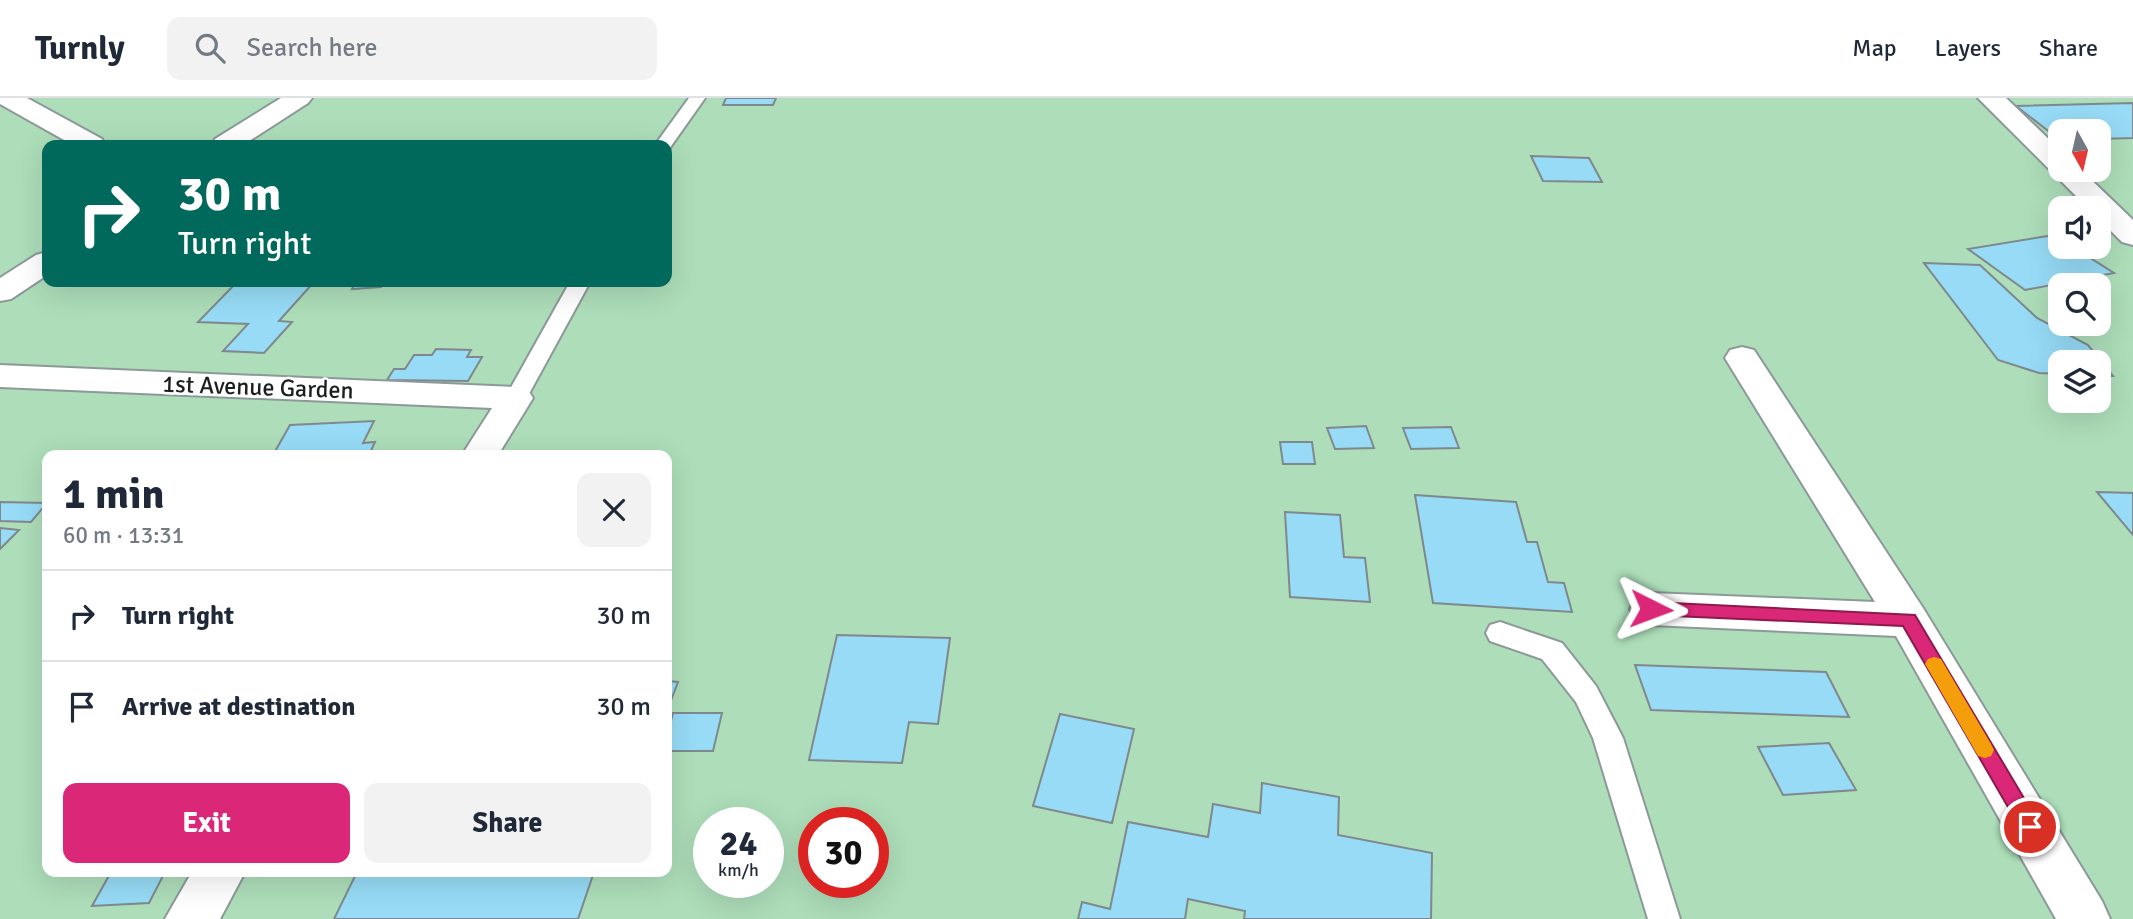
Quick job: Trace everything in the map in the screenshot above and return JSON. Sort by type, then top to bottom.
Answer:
[{"type":"street","points":[[8,98],[83,140]]},
{"type":"street","points":[[233,140],[299,98]]},
{"type":"street","points":[[1991,98],[2048,153]]},
{"type":"street","points":[[2077,182],[2133,236]]},
{"type":"street","points":[[0,292],[42,264]]},
{"type":"street","points":[[1742,358],[1908,620],[2084,919]]},
{"type":"street","name":"1st Avenue Garden","points":[[0,376],[516,398]]},
{"type":"street","points":[[483,450],[516,398]]},
{"type":"street","points":[[1651,609],[1908,620]]},
{"type":"street","points":[[191,919],[217,877]]},
{"type":"lane","points":[[667,140],[697,98]]},
{"type":"lane","points":[[516,398],[577,287]]},
{"type":"lane","points":[[1500,633],[1552,651],[1587,694],[1608,738],[1664,919]]},
{"type":"green space","points":[[0,98],[2133,98],[2133,919],[0,919]]},
{"type":"building","points":[[726,98],[776,98],[773,105],[723,105]]},
{"type":"building","points":[[2133,103],[2133,138],[2111,139],[2111,119],[2048,119],[2048,131],[2016,106]]},
{"type":"building","points":[[1531,156],[1589,158],[1602,182],[1543,181]]},
{"type":"building","points":[[2048,236],[2048,259],[2092,259],[2114,273],[2048,273],[2048,286],[2025,290],[1968,249]]},
{"type":"building","points":[[1924,263],[1980,265],[2037,318],[2048,324],[2048,336],[2071,336],[2092,350],[2048,350],[2048,373],[1998,360]]},
{"type":"building","points":[[232,287],[310,287],[279,321],[292,322],[264,353],[223,351],[248,324],[198,322]]},
{"type":"building","points":[[436,349],[471,350],[467,357],[482,357],[468,381],[387,380],[394,369],[405,369],[414,355],[432,355]]},
{"type":"building","points":[[374,421],[363,443],[375,442],[371,450],[276,450],[290,425]]},
{"type":"building","points":[[1366,426],[1374,448],[1335,449],[1327,428]]},
{"type":"building","points":[[1451,427],[1459,448],[1411,449],[1403,428]]},
{"type":"building","points":[[1280,442],[1312,442],[1315,464],[1283,464]]},
{"type":"building","points":[[2097,492],[2133,493],[2133,535]]},
{"type":"building","points":[[1415,495],[1516,502],[1527,542],[1537,542],[1548,582],[1564,583],[1572,612],[1433,603]]},
{"type":"building","points":[[0,502],[42,503],[42,509],[31,522],[0,521]]},
{"type":"building","points":[[1285,512],[1340,515],[1344,557],[1365,558],[1370,602],[1290,597]]},
{"type":"building","points":[[0,528],[19,530],[0,549]]},
{"type":"building","points":[[837,635],[950,638],[938,724],[909,722],[902,763],[809,760]]},
{"type":"building","points":[[1635,665],[1826,672],[1849,717],[1651,710]]},
{"type":"building","points":[[672,681],[678,682],[672,698]]},
{"type":"building","points":[[673,713],[722,713],[713,751],[672,751]]},
{"type":"building","points":[[1060,714],[1134,729],[1112,823],[1033,806]]},
{"type":"building","points":[[1829,743],[1856,790],[1783,795],[1758,747]]},
{"type":"building","points":[[1262,783],[1339,797],[1338,835],[1432,853],[1431,919],[1244,919],[1245,911],[1188,899],[1185,919],[1078,919],[1082,902],[1110,909],[1128,822],[1208,837],[1213,804],[1260,813]]},
{"type":"building","points":[[108,877],[162,877],[149,903],[92,906]]},
{"type":"building","points":[[355,877],[592,877],[578,919],[334,919]]},
{"type":"slow traffic","points":[[1934,664],[1985,750]]},
{"type":"route","points":[[1651,609],[1908,620],[2030,827]]}]
